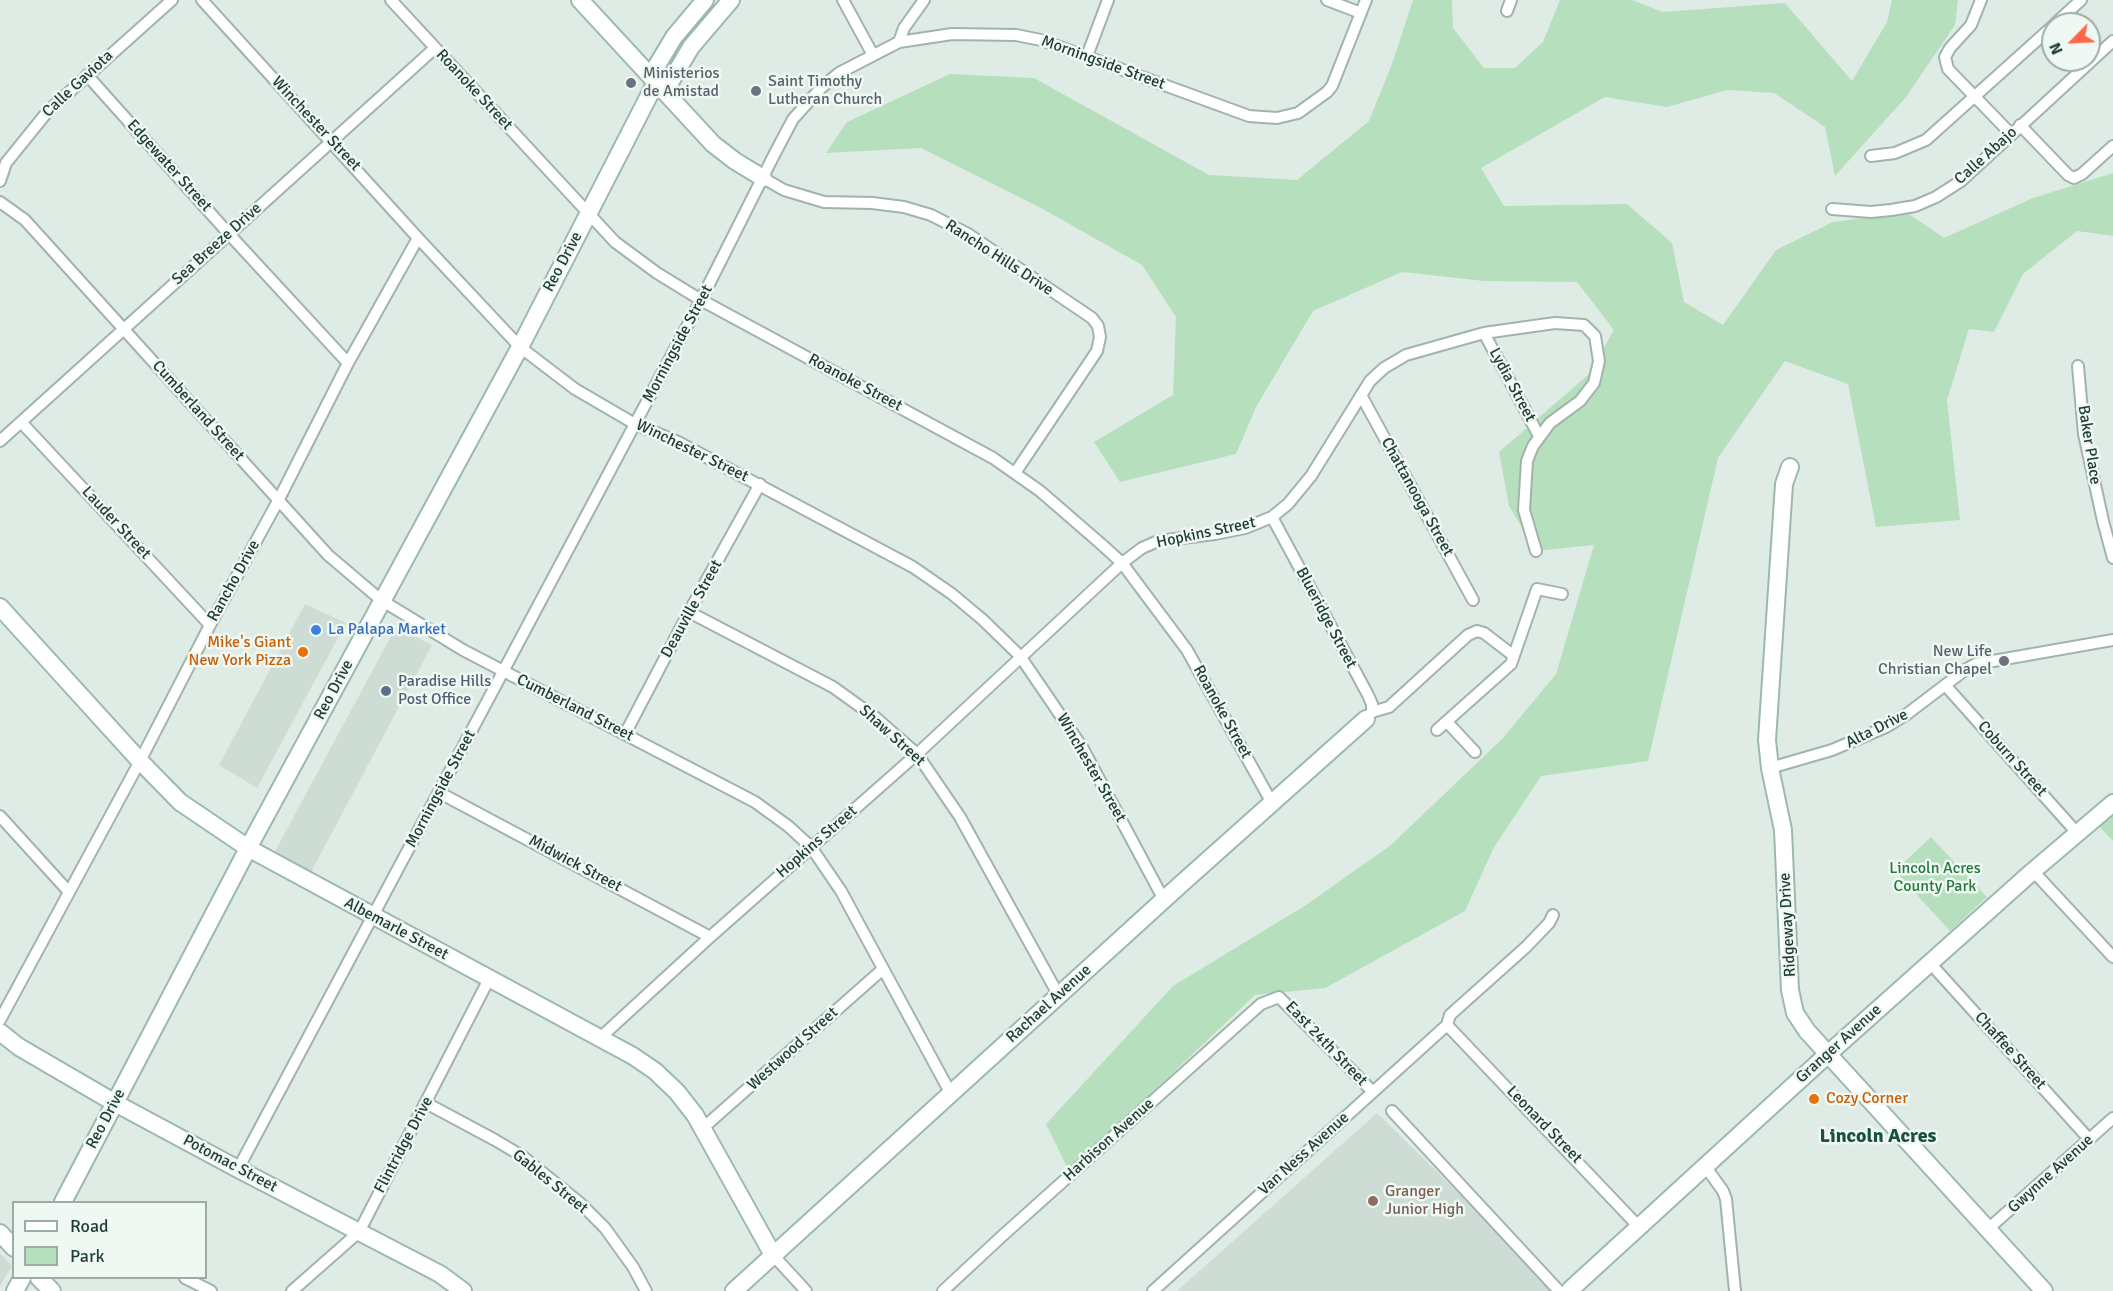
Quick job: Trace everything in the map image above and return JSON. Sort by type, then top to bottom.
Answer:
[{"type":"street","name":"Calle Gaviota","points":[[0,181],[6,163],[37,123],[87,75],[172,0]]},
{"type":"street","name":"Winchester Street","points":[[202,0],[520,347],[574,389],[635,424],[678,441],[913,567],[972,610],[1020,656],[1082,747],[1164,900]]},
{"type":"street","name":"Roanoke Street","points":[[392,0],[615,242],[657,273],[701,300],[993,458],[1041,491],[1122,563],[1187,650],[1272,803]]},
{"type":"street","name":"Rancho Hills Drive","points":[[580,0],[713,144],[735,161],[784,190],[825,202],[872,203],[904,207],[931,215],[968,234],[1092,318],[1098,326],[1100,337],[1097,351],[1015,473]]},
{"type":"street","name":"Reo Drive","points":[[64,1201],[248,848],[520,347],[656,82],[656,67],[674,37],[705,0]]},
{"type":"street","points":[[656,82],[671,81],[691,47],[731,0]]},
{"type":"street","points":[[843,0],[873,55]]},
{"type":"street","points":[[899,42],[904,28],[924,0]]},
{"type":"street","points":[[1087,56],[1108,0]]},
{"type":"street","points":[[1328,0],[1361,13]]},
{"type":"street","name":"Morningside Street","points":[[238,1170],[701,300],[793,119],[821,88],[839,73],[899,42],[952,34],[1016,35],[1041,40],[1249,116],[1277,118],[1298,113],[1332,86],[1366,0]]},
{"type":"street","points":[[1507,12],[1511,0]]},
{"type":"street","points":[[1981,0],[1971,25],[1950,48],[1946,57],[1948,69],[2011,134]]},
{"type":"street","points":[[2068,12],[2081,0]]},
{"type":"street","points":[[1870,156],[1895,153],[1926,140],[2041,37]]},
{"type":"street","name":"Calle Abajo","points":[[1832,209],[1871,212],[1891,210],[1915,206],[1936,197],[1961,181],[2113,41]]},
{"type":"street","name":"Sea Breeze Drive","points":[[0,441],[435,48]]},
{"type":"street","name":"Edgewater Street","points":[[87,75],[348,363]]},
{"type":"street","points":[[2020,126],[2068,176],[2074,178],[2082,174],[2113,146]]},
{"type":"street","name":"Cumberland Street","points":[[0,202],[25,219],[328,555],[381,600],[463,650],[755,802],[788,826],[811,847],[841,891],[951,1094]]},
{"type":"street","name":"Rancho Drive","points":[[0,1020],[278,501],[348,363],[418,238]]},
{"type":"street","name":"Hopkins Street","points":[[600,1038],[710,937],[917,754],[1122,563],[1142,548],[1158,542],[1235,530],[1272,517],[1288,504],[1311,476],[1360,395],[1377,374],[1406,355],[1484,333],[1555,323],[1584,325],[1595,336],[1599,361],[1594,383],[1586,396],[1550,423],[1539,436],[1527,461],[1524,510],[1536,551]]},
{"type":"street","name":"Lydia Street","points":[[1484,333],[1539,436]]},
{"type":"street","name":"Baker Place","points":[[2078,366],[2084,434],[2113,558]]},
{"type":"street","name":"Chattanooga Street","points":[[1360,395],[1473,600]]},
{"type":"street","name":"Lauder Street","points":[[21,422],[210,625]]},
{"type":"street","name":"Ridgeway Drive","points":[[1791,467],[1784,484],[1767,740],[1770,768],[1784,830],[1790,990],[1795,1013],[1806,1031],[2044,1291]]},
{"type":"street","name":"Deauville Street","points":[[625,734],[760,484]]},
{"type":"street","name":"Blueridge Street","points":[[1272,517],[1368,695],[1372,704],[1369,716]]},
{"type":"street","points":[[1437,730],[1511,664],[1537,589],[1562,594]]},
{"type":"street","name":"Albemarle Street","points":[[0,607],[180,802],[248,848],[600,1038],[644,1063],[666,1081],[687,1103],[703,1128],[773,1255]]},
{"type":"street","name":"Shaw Street","points":[[689,612],[834,687],[876,718],[917,754],[960,817],[1059,996]]},
{"type":"street","points":[[1369,716],[1389,707],[1468,635],[1477,631],[1484,633],[1514,656]]},
{"type":"street","name":"Alta Drive","points":[[1770,768],[1832,750],[1886,727],[1976,664],[2113,640]]},
{"type":"street","name":"Coburn Street","points":[[1945,685],[2078,834]]},
{"type":"street","name":"Rachael Avenue","points":[[734,1291],[1369,716]]},
{"type":"street","points":[[1447,722],[1475,752]]},
{"type":"street","name":"Midwick Street","points":[[440,793],[710,937]]},
{"type":"street","name":"Granger Avenue","points":[[1567,1291],[2032,871],[2113,803]]},
{"type":"street","points":[[0,816],[69,892]]},
{"type":"street","points":[[2032,871],[2113,957]]},
{"type":"street","name":"Van Ness Avenue","points":[[1153,1291],[1447,1024],[1450,1015],[1526,947],[1549,923],[1553,915]]},
{"type":"street","name":"Chaffee Street","points":[[1930,963],[2090,1139]]},
{"type":"street","name":"Westwood Street","points":[[703,1128],[883,969]]},
{"type":"street","name":"Flintridge Drive","points":[[292,1291],[358,1232],[489,979]]},
{"type":"street","name":"East 24th Street","points":[[1280,997],[1373,1092]]},
{"type":"street","name":"Harbison Avenue","points":[[944,1291],[1261,1004],[1280,997]]},
{"type":"street","name":"Leonard Street","points":[[1447,1024],[1639,1227]]},
{"type":"street","name":"Potomac Street","points":[[0,1032],[19,1047],[115,1103],[238,1170],[440,1274],[463,1291]]},
{"type":"street","name":"Gables Street","points":[[426,1103],[522,1156],[581,1204],[604,1228],[633,1267],[646,1291]]},
{"type":"street","points":[[1392,1111],[1567,1291]]},
{"type":"street","name":"Gwynne Avenue","points":[[1988,1229],[2113,1118]]},
{"type":"street","points":[[1705,1166],[1726,1199],[1735,1291]]},
{"type":"street","points":[[0,1233],[12,1246]]},
{"type":"street","points":[[773,1255],[806,1291]]},
{"type":"street","points":[[40,1279],[52,1291]]},
{"type":"street","points":[[187,1279],[211,1291]]},
{"type":"shaded area","points":[[305,604],[346,623],[257,788],[219,765]]},
{"type":"shaded area","points":[[396,627],[432,645],[310,874],[273,855]]},
{"type":"shaded area","name":"Granger Junior High","points":[[1377,1113],[1557,1289],[1555,1291],[1177,1291]]},
{"type":"shaded area","points":[[0,1253],[12,1266],[0,1286]]},
{"type":"green space","points":[[1413,0],[1452,0],[1453,28],[1484,68],[1515,68],[1543,42],[1560,0],[1632,0],[1663,12],[1785,3],[1852,81],[1887,22],[1892,0],[1958,0],[1955,25],[1906,97],[1835,176],[1825,127],[1774,93],[1727,90],[1667,107],[1605,97],[1481,168],[1504,206],[1627,204],[1672,243],[1684,302],[1723,325],[1776,250],[1833,222],[1906,212],[1944,238],[2033,198],[2113,173],[2113,236],[2077,231],[2023,274],[1994,332],[1969,329],[1947,400],[1960,520],[1876,527],[1848,384],[1785,361],[1718,458],[1648,761],[1541,776],[1493,849],[1465,911],[1325,988],[1255,995],[1069,1171],[1046,1124],[1173,986],[1306,905],[1391,845],[1503,738],[1556,674],[1594,545],[1536,551],[1509,506],[1499,452],[1588,375],[1614,330],[1577,282],[1484,281],[1402,272],[1313,311],[1256,407],[1236,454],[1120,482],[1094,442],[1173,395],[1176,317],[1142,265],[1041,208],[921,148],[826,153],[847,122],[950,74],[1034,78],[1209,175],[1297,180],[1369,121],[1392,64]]},
{"type":"green space","points":[[2113,812],[2113,841],[2098,825]]},
{"type":"green space","name":"Lincoln Acres County Park","points":[[1931,837],[1987,897],[1950,931],[1895,871]]},
{"type":"place","name":"Ministerios de Amistad","points":[[631,83]]},
{"type":"place","name":"Saint Timothy Lutheran Church","points":[[756,91]]},
{"type":"place","name":"La Palapa Market","points":[[316,630]]},
{"type":"place","name":"Mike's Giant New York Pizza","points":[[303,652]]},
{"type":"place","name":"New Life Christian Chapel","points":[[2004,661]]},
{"type":"place","name":"Paradise Hills Post Office","points":[[386,691]]},
{"type":"place","name":"Cozy Corner","points":[[1814,1099]]},
{"type":"place","name":"Granger Junior High","points":[[1373,1201]]},
{"type":"district","name":"Lincoln Acres","points":[[1878,1137]]}]
